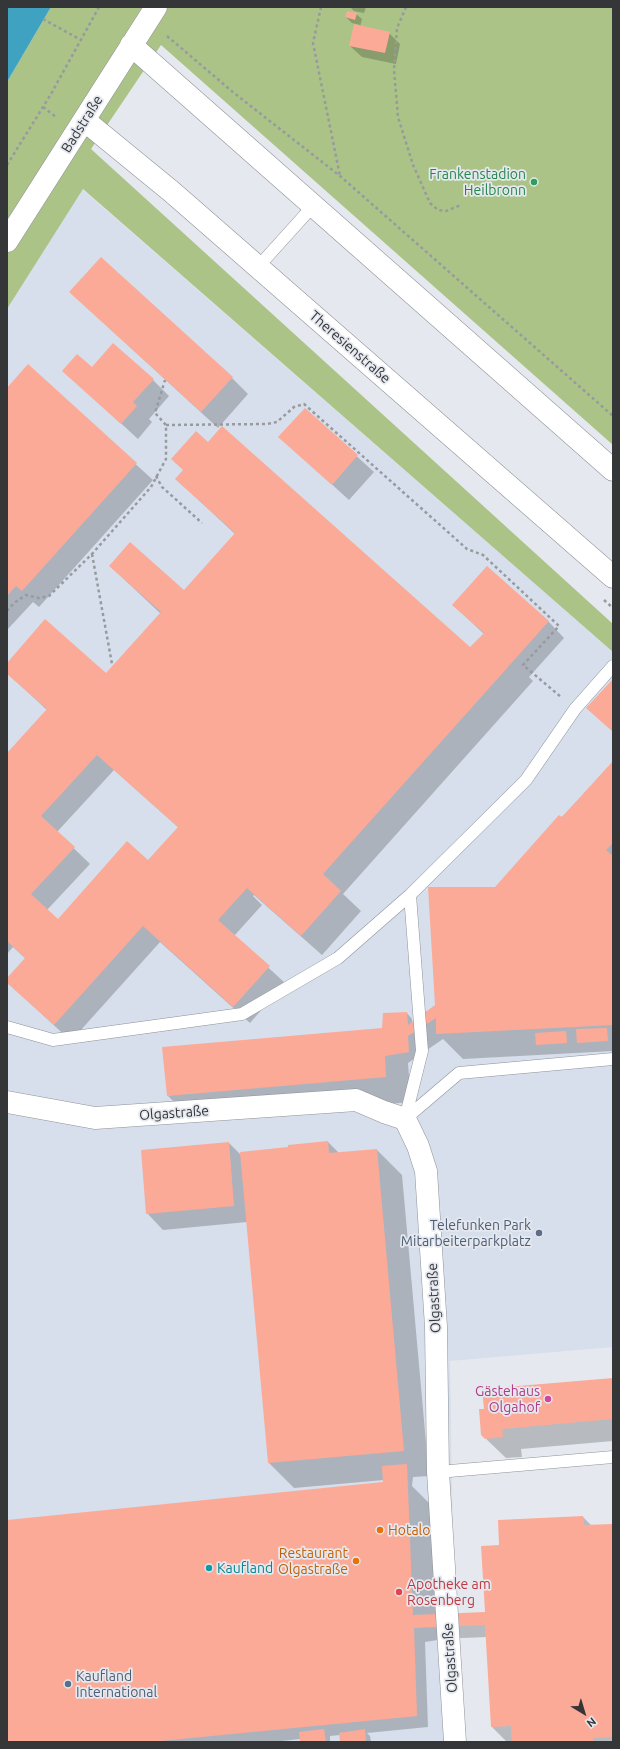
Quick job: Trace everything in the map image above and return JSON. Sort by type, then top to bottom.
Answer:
[{"type":"street","name":"Badstraße","points":[[7,241],[151,13]]},
{"type":"street","points":[[131,45],[613,470]]},
{"type":"street","name":"Theresienstraße","points":[[84,120],[172,192],[613,577]]},
{"type":"street","name":"Olgastraße","points":[[7,1102],[95,1118],[356,1100],[384,1112],[405,1118],[418,1146],[426,1171],[436,1327],[438,1472],[455,1742]]},
{"type":"lane","points":[[258,267],[313,206]]},
{"type":"lane","points":[[7,1027],[53,1040],[242,1014],[338,958],[410,895],[526,780],[575,709],[613,666]]},
{"type":"lane","points":[[405,1118],[422,1051],[410,895]]},
{"type":"lane","points":[[405,1118],[459,1073],[613,1059]]},
{"type":"lane","points":[[438,1472],[613,1457]]},
{"type":"path","points":[[7,165],[51,94],[80,40],[100,7]]},
{"type":"path","points":[[321,7],[313,43],[340,176]]},
{"type":"path","points":[[406,7],[397,28],[394,70],[398,117],[413,165],[430,203],[438,210],[446,211],[461,205]]},
{"type":"path","points":[[151,13],[234,93],[340,176],[613,416]]},
{"type":"path","points":[[43,19],[80,40]]},
{"type":"path","points":[[7,611],[14,603],[26,595],[39,598],[49,596],[92,554],[151,487],[166,459],[166,425],[155,413],[165,380]]},
{"type":"path","points":[[166,425],[267,424],[278,422],[294,407],[304,404],[467,549],[483,555],[559,626],[523,665],[575,709]]},
{"type":"path","points":[[156,476],[162,487],[202,523]]},
{"type":"path","points":[[92,554],[112,664]]},
{"type":"shaded area","points":[[82,189],[613,652],[613,1347],[450,1361],[456,1742],[7,1742],[7,309]]},
{"type":"green space","points":[[51,7],[613,7],[613,445],[161,45],[91,149],[613,624],[613,652],[83,189],[7,309],[7,82]]},
{"type":"water","points":[[7,7],[51,7],[7,82]]},
{"type":"building","points":[[347,11],[357,13],[355,20],[345,17]]},
{"type":"building","points":[[354,24],[390,32],[385,53],[349,46]]},
{"type":"building","points":[[101,257],[233,377],[201,412],[69,292]]},
{"type":"building","points":[[113,343],[154,379],[133,402],[137,406],[121,424],[62,371],[77,354],[92,367]]},
{"type":"building","points":[[28,364],[137,463],[22,591],[16,586],[7,596],[7,388]]},
{"type":"building","points":[[305,408],[358,455],[332,485],[278,437]]},
{"type":"building","points":[[222,426],[470,647],[484,633],[452,605],[487,566],[549,621],[323,874],[341,891],[301,936],[247,888],[218,920],[270,966],[233,1007],[143,926],[54,1025],[7,983],[7,978],[25,958],[7,941],[7,753],[47,709],[7,674],[7,663],[45,619],[106,673],[161,612],[109,566],[130,542],[184,590],[235,533],[175,479],[183,470],[171,459],[196,431],[208,442]],"holes":[[[97,755],[178,827],[148,860],[127,841],[58,919],[31,894],[75,847],[41,816]]]},
{"type":"building","points":[[613,679],[613,732],[586,708]]},
{"type":"building","points":[[613,761],[613,843],[606,850],[613,856],[613,1025],[436,1034],[436,1018],[408,1036],[409,1052],[385,1056],[386,1077],[167,1096],[162,1047],[382,1028],[383,1013],[407,1012],[408,1025],[435,1005],[428,887],[495,887],[559,815],[562,817]]},
{"type":"building","points":[[607,1028],[608,1041],[577,1043],[576,1029]]},
{"type":"building","points":[[566,1031],[567,1043],[536,1045],[535,1033]]},
{"type":"building","points":[[328,1141],[329,1153],[377,1149],[404,1451],[268,1463],[240,1152]]},
{"type":"building","points":[[229,1142],[234,1206],[146,1214],[141,1150]]},
{"type":"building","name":"Gästehaus Olgahof","points":[[613,1378],[613,1419],[502,1429],[503,1437],[485,1439],[481,1435],[479,1409],[484,1409],[482,1389]]},
{"type":"building","points":[[407,1464],[413,1615],[485,1612],[481,1546],[499,1545],[498,1520],[583,1516],[584,1525],[613,1524],[613,1737],[593,1738],[593,1742],[512,1742],[511,1726],[491,1727],[485,1625],[414,1628],[417,1716],[150,1742],[7,1742],[7,1520],[383,1482],[382,1466]]},
{"type":"building","points":[[324,1729],[326,1742],[300,1742],[299,1732]]},
{"type":"building","points":[[365,1729],[366,1742],[340,1742],[339,1733]]},
{"type":"place","name":"Frankenstadion Heilbronn","points":[[534,182]]},
{"type":"place","name":"Telefunken Park Mitarbeiterparkplatz","points":[[539,1233]]},
{"type":"place","name":"Gästehaus Olgahof","points":[[548,1399]]},
{"type":"place","name":"Hotalo","points":[[380,1530]]},
{"type":"place","name":"Restaurant Olgastraße","points":[[356,1561]]},
{"type":"place","name":"Kaufland","points":[[209,1568]]},
{"type":"place","name":"Apotheke am Rosenberg","points":[[399,1592]]},
{"type":"place","name":"Kaufland International","points":[[68,1684]]}]
